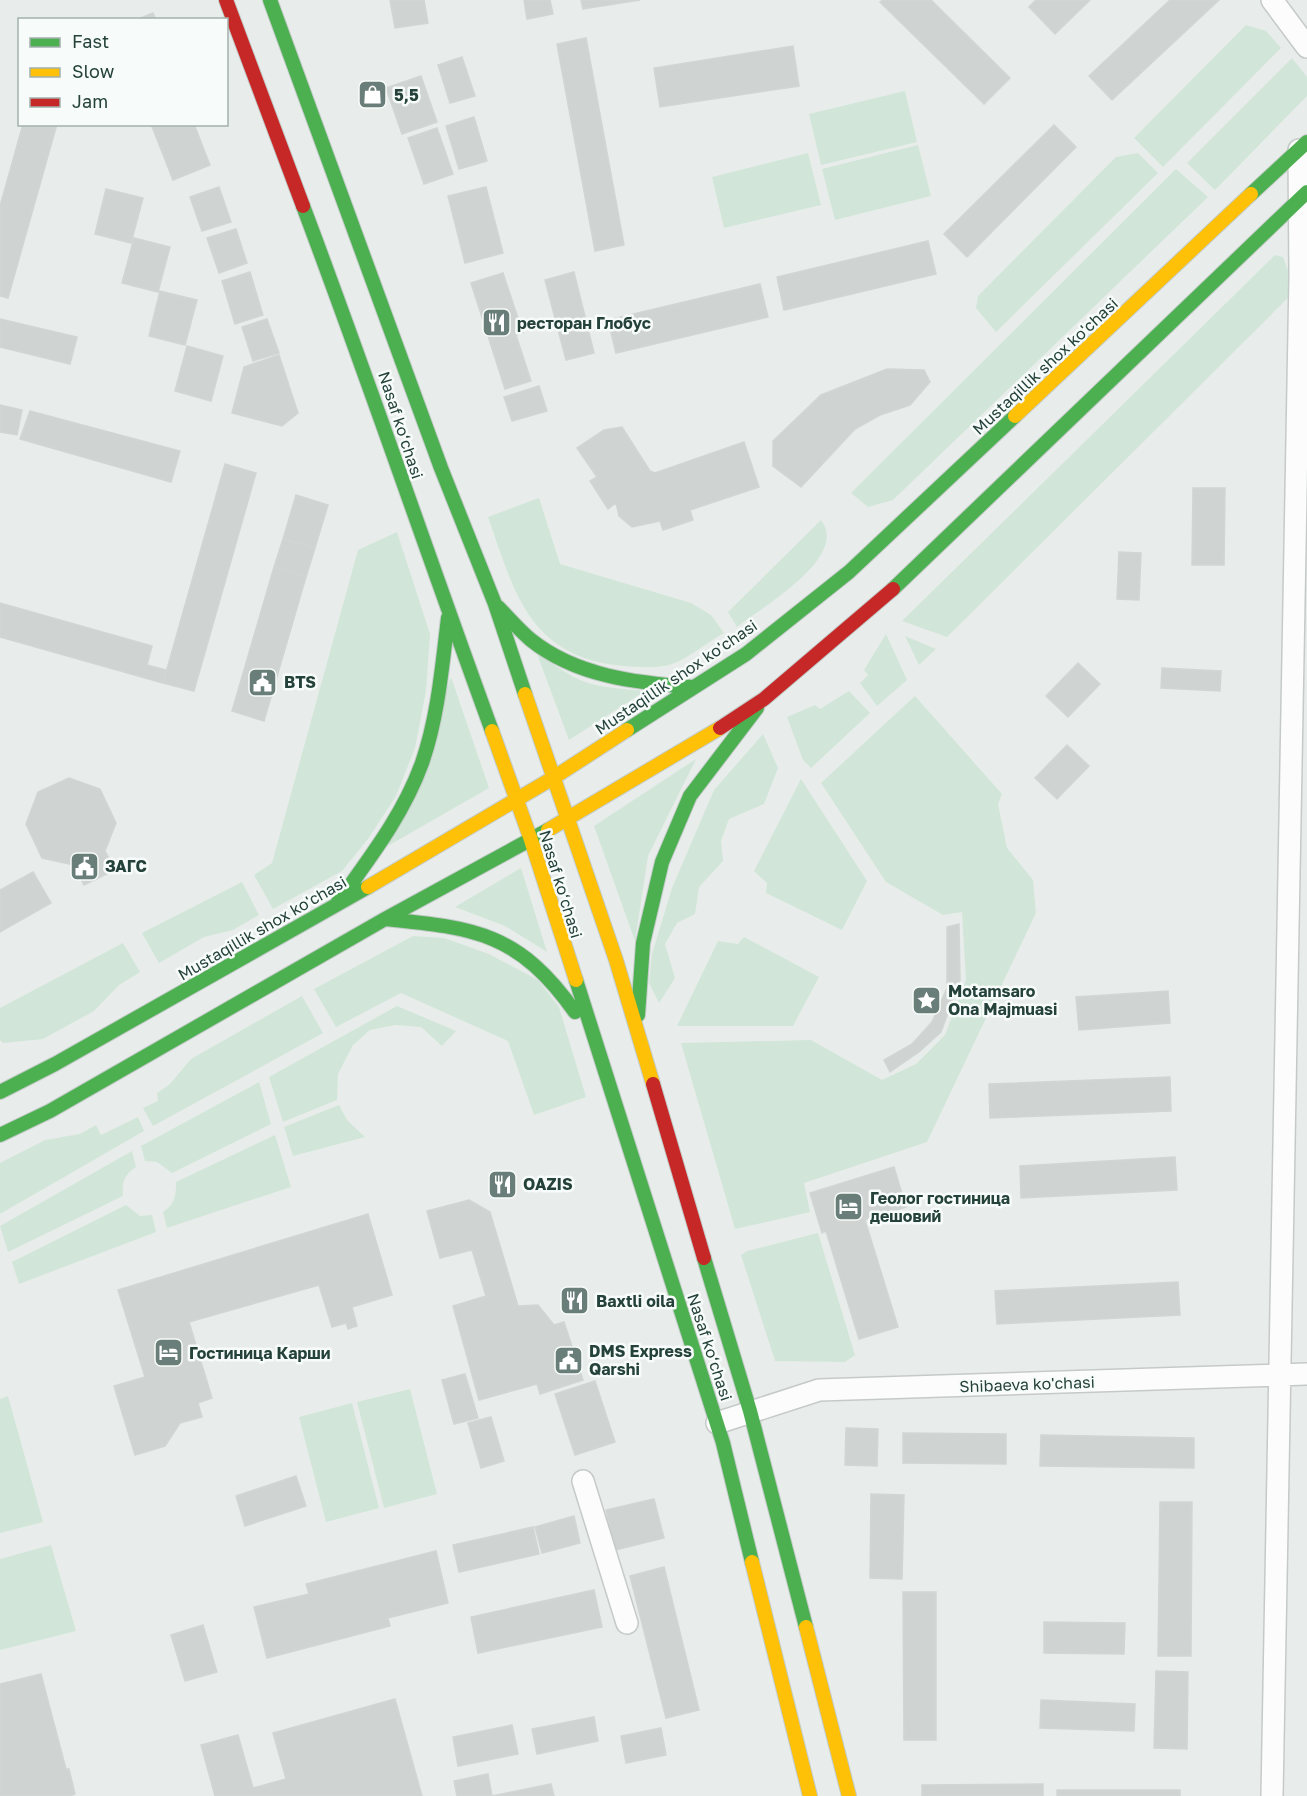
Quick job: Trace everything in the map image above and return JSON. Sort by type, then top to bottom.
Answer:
[{"type":"main road","name":"Nasaf ko‘chasi","points":[[226,0],[375,397],[404,489],[531,840],[717,1423],[810,1796]]},
{"type":"main road","name":"Nasaf ko‘chasi","points":[[270,0],[432,473],[495,604],[616,960],[750,1411],[849,1796]]},
{"type":"main road","name":"Mustaqillik shox ko'chasi","points":[[0,1092],[55,1064],[335,906],[553,778],[746,654],[849,572],[1303,146]]},
{"type":"main road","points":[[0,1135],[60,1105],[386,919],[531,840],[692,746],[764,699],[879,602],[1303,196]]},
{"type":"main road","points":[[404,489],[432,473]]},
{"type":"main road","points":[[495,604],[537,645],[592,673],[647,683],[692,687]]},
{"type":"main road","points":[[335,906],[393,820],[421,765],[437,698],[448,613]]},
{"type":"main road","points":[[637,1035],[643,943],[662,862],[690,796],[764,699]]},
{"type":"main road","points":[[386,919],[457,926],[519,950],[548,973],[562,990],[593,1039]]},
{"type":"street","points":[[1272,0],[1307,47]]},
{"type":"street","points":[[1272,1796],[1303,146]]},
{"type":"street","name":"Shibaeva ko'chasi","points":[[717,1423],[819,1390],[1307,1374]]},
{"type":"street","points":[[583,1481],[627,1623]]},
{"type":"green space","points":[[1246,25],[1266,31],[1281,48],[1163,167],[1134,138]]},
{"type":"green space","points":[[1292,58],[1307,77],[1307,96],[1215,190],[1187,163]]},
{"type":"green space","points":[[905,91],[917,142],[821,165],[809,114]]},
{"type":"green space","points":[[918,145],[931,196],[835,220],[822,169]]},
{"type":"green space","points":[[808,153],[821,205],[724,228],[712,177]]},
{"type":"green space","points":[[1138,153],[1158,173],[996,332],[976,308],[978,296],[1116,157]]},
{"type":"green space","points":[[1176,169],[1208,197],[893,500],[868,507],[851,493]]},
{"type":"green space","points":[[1275,255],[1283,257],[1293,293],[947,637],[902,621]]},
{"type":"green space","points":[[539,498],[560,564],[691,603],[711,615],[724,633],[682,659],[669,665],[656,667],[614,665],[585,658],[561,647],[542,632],[516,592],[488,517]]},
{"type":"green space","points":[[821,520],[827,534],[824,550],[814,565],[782,594],[737,627],[728,612]]},
{"type":"green space","points":[[397,532],[430,634],[426,691],[415,748],[396,796],[368,839],[342,871],[273,909],[254,875],[272,863],[358,550]]},
{"type":"green space","points":[[886,634],[907,680],[877,706],[860,683],[868,675],[864,670]]},
{"type":"green space","points":[[905,636],[936,649],[919,665]]},
{"type":"green space","points":[[536,651],[575,678],[611,688],[645,691],[569,740]]},
{"type":"green space","points":[[451,677],[489,788],[386,847]]},
{"type":"green space","points":[[849,691],[870,713],[811,768],[803,760],[787,717],[815,705],[820,709]]},
{"type":"green space","points":[[915,696],[1002,794],[998,804],[1007,848],[1033,880],[1036,913],[927,1142],[804,1183],[810,1212],[735,1229],[681,1043],[811,1040],[882,1080],[916,1064],[945,1035],[966,980],[962,912],[943,915],[886,882],[821,783]]},
{"type":"green space","points":[[763,734],[778,768],[764,804],[729,819],[721,841],[723,861],[699,887],[695,914],[677,923],[665,944],[675,978],[659,1003],[649,983],[652,954],[672,888],[714,790]]},
{"type":"green space","points":[[696,759],[648,856],[635,941],[594,826]]},
{"type":"green space","points":[[801,779],[867,881],[842,930],[766,893],[767,883],[754,871]]},
{"type":"green space","points":[[521,868],[547,952],[505,926],[455,907]]},
{"type":"green space","points":[[242,882],[259,915],[233,930],[204,937],[159,963],[142,933]]},
{"type":"green space","points":[[413,936],[444,938],[489,954],[538,980],[559,1007],[586,1097],[534,1115],[508,1041],[401,993],[336,1027],[314,989]]},
{"type":"green space","points":[[744,937],[819,977],[793,1026],[677,1026],[718,941],[738,944]]},
{"type":"green space","points":[[123,943],[140,972],[119,985],[94,1011],[43,1039],[3,1043],[0,1040],[0,1008]]},
{"type":"green space","points":[[302,996],[323,1033],[153,1126],[143,1108],[158,1101],[157,1093],[169,1085],[191,1059]]},
{"type":"green space","points":[[397,1006],[456,1031],[442,1046],[421,1027],[395,1025],[370,1030],[353,1045],[338,1074],[337,1100],[283,1122],[269,1077]]},
{"type":"green space","points":[[259,1082],[271,1124],[172,1173],[157,1162],[145,1161],[141,1146]]},
{"type":"green space","points":[[339,1105],[347,1120],[365,1137],[293,1156],[284,1127]]},
{"type":"green space","points":[[138,1117],[144,1131],[0,1214],[0,1163],[45,1140],[80,1134],[96,1125],[101,1135]]},
{"type":"green space","points":[[275,1135],[291,1187],[167,1228],[163,1212],[174,1199],[176,1182]]},
{"type":"green space","points":[[132,1151],[136,1167],[125,1179],[123,1196],[8,1252],[0,1226]]},
{"type":"green space","points":[[126,1205],[140,1216],[152,1215],[156,1232],[19,1284],[12,1262]]},
{"type":"green space","points":[[818,1233],[855,1355],[845,1362],[775,1361],[741,1255],[747,1251]]},
{"type":"green space","points":[[410,1389],[437,1494],[384,1508],[357,1402]]},
{"type":"green space","points":[[8,1396],[43,1522],[0,1533],[0,1399]]},
{"type":"green space","points":[[352,1403],[379,1508],[326,1522],[299,1417]]},
{"type":"green space","points":[[51,1545],[76,1631],[0,1650],[0,1559]]},
{"type":"building","points":[[390,0],[424,0],[428,23],[395,28]]},
{"type":"building","points":[[524,0],[550,0],[553,14],[527,19]]},
{"type":"building","points":[[581,0],[640,0],[583,9]]},
{"type":"building","points":[[883,0],[931,0],[1010,78],[984,104],[880,2]]},
{"type":"building","points":[[1036,0],[1090,0],[1055,34],[1029,7]]},
{"type":"building","points":[[1170,0],[1219,0],[1112,100],[1089,76]]},
{"type":"building","points":[[153,13],[155,18],[141,18]]},
{"type":"building","points":[[586,38],[624,245],[595,251],[557,44]]},
{"type":"building","points":[[793,46],[799,86],[660,107],[654,68]]},
{"type":"building","points":[[462,57],[475,96],[450,103],[438,65]]},
{"type":"building","points":[[421,76],[437,122],[402,134],[386,88]]},
{"type":"building","points":[[474,117],[487,161],[459,169],[446,126]]},
{"type":"building","points":[[1054,125],[1076,147],[967,257],[944,234]]},
{"type":"building","points":[[22,126],[56,126],[8,298],[0,296],[0,206]]},
{"type":"building","points":[[152,126],[195,126],[210,165],[173,180]]},
{"type":"building","points":[[437,128],[453,174],[424,184],[408,138]]},
{"type":"building","points":[[219,187],[231,222],[202,231],[190,197]]},
{"type":"building","points":[[486,187],[503,253],[465,263],[448,196]]},
{"type":"building","points":[[106,189],[143,198],[131,243],[95,234]]},
{"type":"building","points":[[236,229],[247,263],[219,273],[207,238]]},
{"type":"building","points":[[134,238],[170,247],[158,292],[122,283]]},
{"type":"building","points":[[928,241],[936,274],[784,310],[777,277]]},
{"type":"building","points":[[250,272],[263,315],[235,324],[222,281]]},
{"type":"building","points":[[574,272],[594,353],[566,360],[545,280]]},
{"type":"building","points":[[503,273],[523,333],[516,335],[531,381],[505,389],[471,283]]},
{"type":"building","points":[[760,284],[768,317],[616,353],[608,320]]},
{"type":"building","points":[[160,291],[197,300],[185,345],[149,336]]},
{"type":"building","points":[[0,319],[77,337],[70,364],[0,347]]},
{"type":"building","points":[[267,319],[279,353],[253,361],[242,327]]},
{"type":"building","points":[[187,346],[223,356],[211,401],[175,391]]},
{"type":"building","points":[[279,355],[298,413],[282,426],[232,413],[244,367]]},
{"type":"building","points":[[887,369],[924,370],[930,382],[910,405],[880,415],[855,429],[801,487],[773,466],[773,441],[821,395]]},
{"type":"building","points":[[539,386],[547,411],[512,421],[504,397]]},
{"type":"building","points":[[0,405],[22,410],[17,435],[0,432]]},
{"type":"building","points":[[30,411],[180,451],[171,482],[20,439]]},
{"type":"building","points":[[622,427],[650,471],[655,473],[744,442],[759,487],[690,510],[693,520],[663,530],[660,521],[632,527],[619,516],[616,503],[608,509],[590,481],[597,477],[577,448],[604,430]]},
{"type":"building","points":[[225,464],[256,473],[194,691],[163,683]]},
{"type":"building","points":[[1193,488],[1225,488],[1224,565],[1192,565]]},
{"type":"building","points":[[296,495],[328,505],[315,548],[283,539]]},
{"type":"building","points":[[283,539],[315,548],[306,577],[274,567]]},
{"type":"building","points":[[1119,552],[1141,553],[1139,600],[1117,599]]},
{"type":"building","points":[[274,567],[306,577],[264,721],[232,711]]},
{"type":"building","points":[[0,603],[152,646],[147,665],[166,670],[163,683],[0,637]]},
{"type":"building","points":[[1078,663],[1100,684],[1068,717],[1046,696]]},
{"type":"building","points":[[1162,668],[1221,671],[1220,691],[1161,688]]},
{"type":"building","points":[[1067,745],[1089,766],[1057,799],[1035,778]]},
{"type":"building","points":[[69,778],[100,789],[116,823],[105,851],[115,870],[84,885],[74,865],[42,858],[26,824],[38,792]]},
{"type":"building","points":[[33,872],[51,903],[0,932],[0,890]]},
{"type":"building","points":[[959,924],[960,980],[941,1032],[919,1052],[890,1072],[884,1060],[912,1044],[932,1022],[947,988],[947,927]]},
{"type":"building","points":[[1168,991],[1170,1023],[1079,1030],[1076,997]]},
{"type":"building","points":[[1170,1077],[1171,1111],[990,1118],[989,1084]]},
{"type":"building","points":[[1175,1157],[1177,1190],[1021,1198],[1020,1166]]},
{"type":"building","points":[[894,1167],[906,1207],[865,1220],[898,1327],[859,1339],[826,1231],[822,1233],[810,1193]]},
{"type":"building","points":[[469,1200],[490,1212],[518,1306],[538,1305],[554,1325],[564,1322],[583,1380],[540,1394],[537,1384],[479,1400],[453,1306],[486,1296],[472,1250],[440,1258],[427,1211]]},
{"type":"building","name":"Гостиница Карши","points":[[368,1214],[392,1295],[352,1307],[357,1326],[348,1329],[346,1323],[332,1327],[319,1285],[189,1322],[212,1398],[198,1403],[202,1417],[180,1423],[165,1446],[135,1455],[114,1386],[145,1377],[118,1290]]},
{"type":"building","points":[[1178,1282],[1180,1315],[997,1324],[995,1291]]},
{"type":"building","points":[[465,1374],[478,1418],[454,1424],[442,1380]]},
{"type":"building","points":[[595,1381],[615,1442],[575,1455],[555,1394]]},
{"type":"building","points":[[491,1417],[504,1461],[481,1468],[468,1423]]},
{"type":"building","points":[[846,1428],[878,1429],[877,1466],[845,1465]]},
{"type":"building","points":[[903,1433],[1006,1434],[1006,1464],[903,1463]]},
{"type":"building","points":[[1041,1435],[1194,1438],[1194,1468],[1040,1466]]},
{"type":"building","points":[[296,1476],[306,1506],[245,1526],[236,1496]]},
{"type":"building","points":[[871,1494],[904,1495],[902,1579],[870,1578]]},
{"type":"building","points":[[654,1499],[664,1538],[615,1550],[606,1510]]},
{"type":"building","points":[[1160,1502],[1192,1502],[1191,1656],[1158,1656]]},
{"type":"building","points":[[574,1516],[580,1543],[542,1553],[535,1527]]},
{"type":"building","points":[[533,1527],[539,1554],[459,1572],[453,1545]]},
{"type":"building","points":[[436,1551],[448,1603],[388,1618],[390,1626],[267,1658],[254,1607],[309,1594],[306,1584]]},
{"type":"building","points":[[664,1567],[699,1710],[666,1718],[630,1576]]},
{"type":"building","points":[[594,1590],[602,1627],[478,1653],[471,1617]]},
{"type":"building","points":[[903,1592],[936,1592],[936,1740],[904,1740]]},
{"type":"building","points":[[1044,1622],[1125,1623],[1124,1654],[1044,1653]]},
{"type":"building","points":[[203,1625],[217,1672],[185,1681],[171,1635]]},
{"type":"building","points":[[1156,1671],[1188,1672],[1187,1749],[1154,1748]]},
{"type":"building","points":[[41,1674],[66,1769],[69,1769],[75,1794],[69,1796],[0,1796],[0,1684]]},
{"type":"building","points":[[395,1699],[422,1796],[215,1796],[201,1745],[238,1735],[253,1788],[286,1779],[273,1733]]},
{"type":"building","points":[[1041,1700],[1135,1704],[1134,1731],[1040,1728]]},
{"type":"building","points":[[594,1717],[598,1741],[537,1754],[532,1729]]},
{"type":"building","points":[[512,1725],[518,1754],[458,1766],[453,1737]]},
{"type":"building","points":[[661,1728],[666,1755],[626,1763],[621,1736]]},
{"type":"building","points":[[488,1774],[492,1796],[457,1796],[454,1781]]},
{"type":"building","points":[[551,1784],[554,1796],[492,1796]]},
{"type":"building","points":[[1043,1784],[1043,1796],[922,1796],[922,1785]]},
{"type":"building","points":[[1057,1790],[1180,1790],[1180,1796],[1057,1796]]},
{"type":"traffic: fast","points":[[270,0],[441,468],[495,604],[525,694]]},
{"type":"traffic: fast","points":[[1251,194],[1307,142]]},
{"type":"traffic: fast","points":[[893,589],[1307,192]]},
{"type":"traffic: fast","points":[[303,206],[492,731]]},
{"type":"traffic: fast","points":[[627,730],[746,654],[849,572],[1015,416]]},
{"type":"traffic: fast","points":[[498,607],[531,640],[567,662],[607,676],[692,687]]},
{"type":"traffic: fast","points":[[336,905],[395,819],[422,763],[436,710],[448,618]]},
{"type":"traffic: fast","points":[[638,1015],[643,943],[662,862],[690,796],[757,708]]},
{"type":"traffic: fast","points":[[0,1135],[50,1111],[385,919],[548,830]]},
{"type":"traffic: fast","points":[[0,1092],[55,1064],[368,887]]},
{"type":"traffic: fast","points":[[385,919],[445,926],[493,939],[514,950],[534,965],[575,1012]]},
{"type":"traffic: fast","points":[[576,980],[723,1443],[752,1562]]},
{"type":"traffic: fast","points":[[704,1258],[750,1411],[806,1627]]},
{"type":"traffic: slow","points":[[1015,416],[1251,194]]},
{"type":"traffic: slow","points":[[525,694],[616,960],[653,1084]]},
{"type":"traffic: slow","points":[[548,830],[720,728]]},
{"type":"traffic: slow","points":[[368,887],[553,778],[627,730]]},
{"type":"traffic: slow","points":[[492,731],[531,840],[576,980]]},
{"type":"traffic: slow","points":[[752,1562],[810,1796]]},
{"type":"traffic: slow","points":[[806,1627],[849,1796]]},
{"type":"traffic: jam","points":[[226,0],[303,206]]},
{"type":"traffic: jam","points":[[720,728],[764,699],[893,589]]},
{"type":"traffic: jam","points":[[653,1084],[704,1258]]},
{"type":"place","name":"5,5","points":[[373,95]]},
{"type":"place","name":"ресторан Глобус","points":[[496,323]]},
{"type":"place","name":"BTS","points":[[263,682]]},
{"type":"place","name":"ЗАГС","points":[[84,866]]},
{"type":"place","name":"Motamsaro Ona Majmuasi","points":[[927,1000]]},
{"type":"place","name":"OAZIS","points":[[502,1184]]},
{"type":"place","name":"Геолог гостиница дешовий","points":[[849,1207]]},
{"type":"place","name":"Baxtli oila","points":[[575,1301]]},
{"type":"place","name":"Гостиница Карши","points":[[168,1353]]},
{"type":"place","name":"DMS Express Qarshi","points":[[568,1360]]}]
